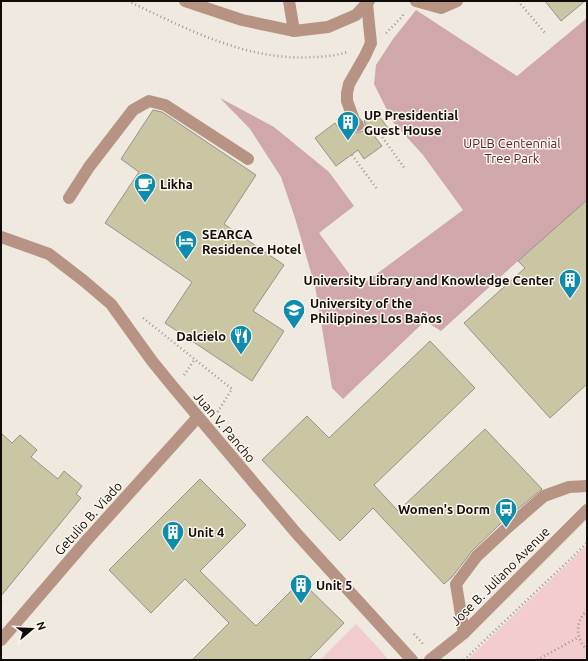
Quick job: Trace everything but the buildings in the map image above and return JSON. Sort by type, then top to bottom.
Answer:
[{"type":"street","points":[[185,1],[242,20],[294,31],[328,27],[342,22],[356,14],[368,3]]},
{"type":"street","points":[[289,1],[294,31]]},
{"type":"street","points":[[416,1],[441,8],[457,1]]},
{"type":"street","points":[[358,125],[354,120],[347,101],[347,93],[349,84],[371,43],[368,3]]},
{"type":"street","points":[[70,198],[89,167],[133,110],[149,101],[165,105],[248,159]]},
{"type":"street","name":"Juan V. Pancho","points":[[1,237],[49,254],[111,304],[152,361],[198,417],[297,534],[412,660]]},
{"type":"street","name":"Getulio B. Viado","points":[[1,640],[87,540],[198,417]]},
{"type":"street","points":[[464,633],[456,584],[477,556],[544,496],[569,487],[587,486]]},
{"type":"street","name":"Jose B. Juliano Avenue","points":[[430,660],[464,633],[587,510]]},
{"type":"path","points":[[518,1],[545,33]]},
{"type":"path","points":[[380,134],[405,169]]},
{"type":"path","points":[[352,155],[377,190]]},
{"type":"path","points":[[141,316],[232,389]]},
{"type":"path","points":[[464,660],[587,543]]},
{"type":"path","points":[[587,610],[581,617],[578,630],[582,645],[587,650]]},
{"type":"path","points":[[537,660],[579,637]]},
{"type":"shaded area","points":[[587,545],[587,660],[467,660]]},
{"type":"shaded area","points":[[356,624],[388,660],[320,660]]},
{"type":"green space","name":"UPLB Centennial Tree Park","points":[[416,10],[517,76],[587,18],[587,200],[441,331],[425,321],[343,399],[332,388],[315,286],[281,177],[250,129],[220,98],[274,127],[329,172],[354,206],[319,233],[359,287],[463,210],[423,155],[393,122],[374,84],[376,65],[393,39]]},
{"type":"place","name":"UP Presidential Guest House","points":[[348,142]]},
{"type":"place","name":"Likha","points":[[145,204]]},
{"type":"place","name":"SEARCA Residence Hotel","points":[[186,260]]},
{"type":"place","name":"University Library and Knowledge Center","points":[[570,300]]},
{"type":"place","name":"University of the Philippines Los Baños","points":[[294,330]]},
{"type":"place","name":"Dalcielo","points":[[241,356]]},
{"type":"place","name":"Women's Dorm","points":[[506,528]]},
{"type":"place","name":"Unit 4","points":[[173,552]]},
{"type":"place","name":"Unit 5","points":[[301,604]]}]
